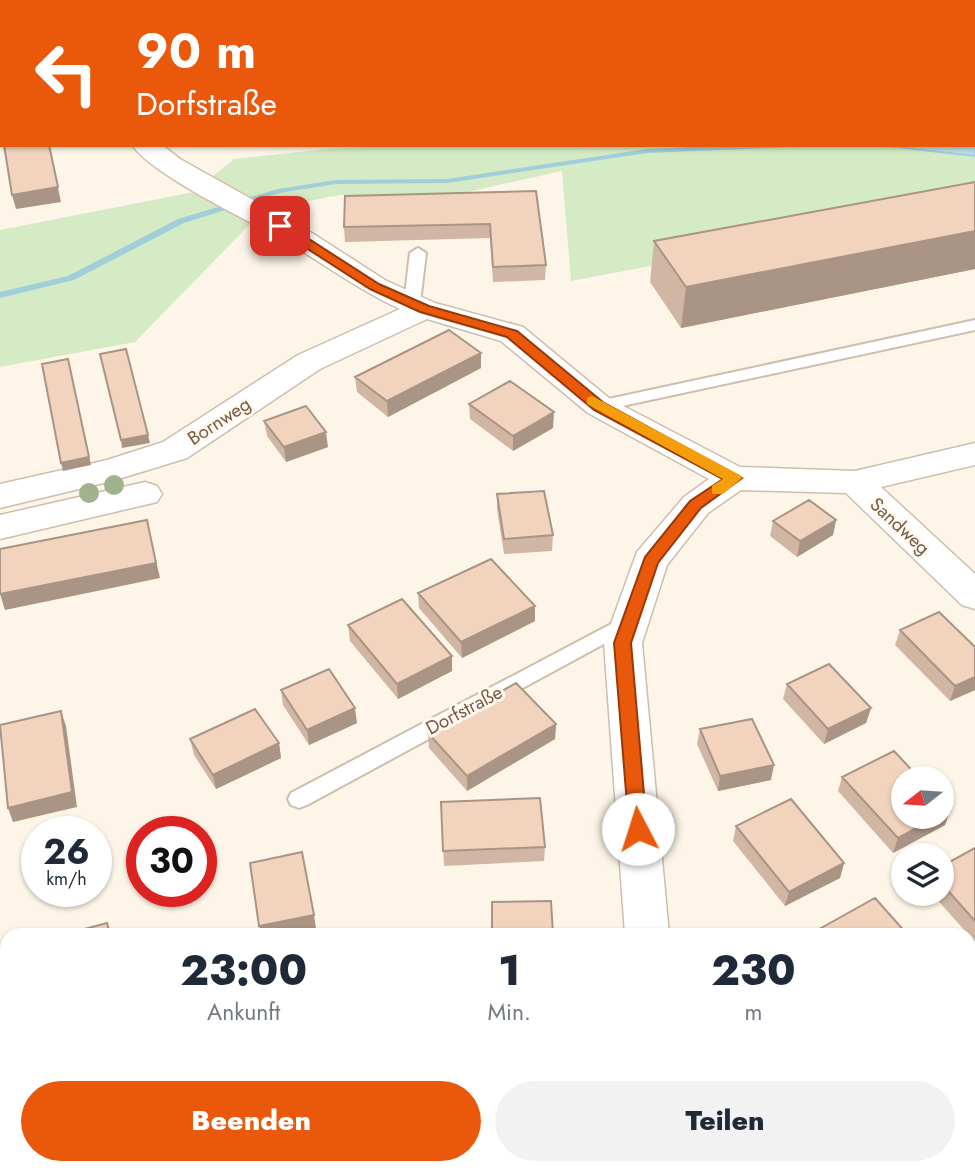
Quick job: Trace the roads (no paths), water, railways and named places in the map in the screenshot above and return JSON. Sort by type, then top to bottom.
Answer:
[{"type":"street","points":[[148,147],[171,164],[375,286],[418,306],[512,334],[599,407],[734,478],[855,482]]},
{"type":"street","name":"Bornweg","points":[[0,496],[112,470],[175,450],[309,362],[418,306]]},
{"type":"street","name":"Sandweg","points":[[855,482],[975,454]]},
{"type":"street","points":[[647,928],[623,643],[650,561],[696,505],[734,478]]},
{"type":"street","name":"Sandweg","points":[[855,482],[975,596]]},
{"type":"street","points":[[0,527],[145,494]]},
{"type":"lane","points":[[418,253],[418,306]]},
{"type":"lane","points":[[599,407],[975,324]]},
{"type":"lane","name":"Dorfstraße","points":[[299,799],[630,621]]},
{"type":"water","points":[[897,147],[975,147],[975,156]]},
{"type":"waterway","points":[[0,295],[71,278],[181,221],[278,191],[336,182],[447,181],[647,151],[744,147]]}]
